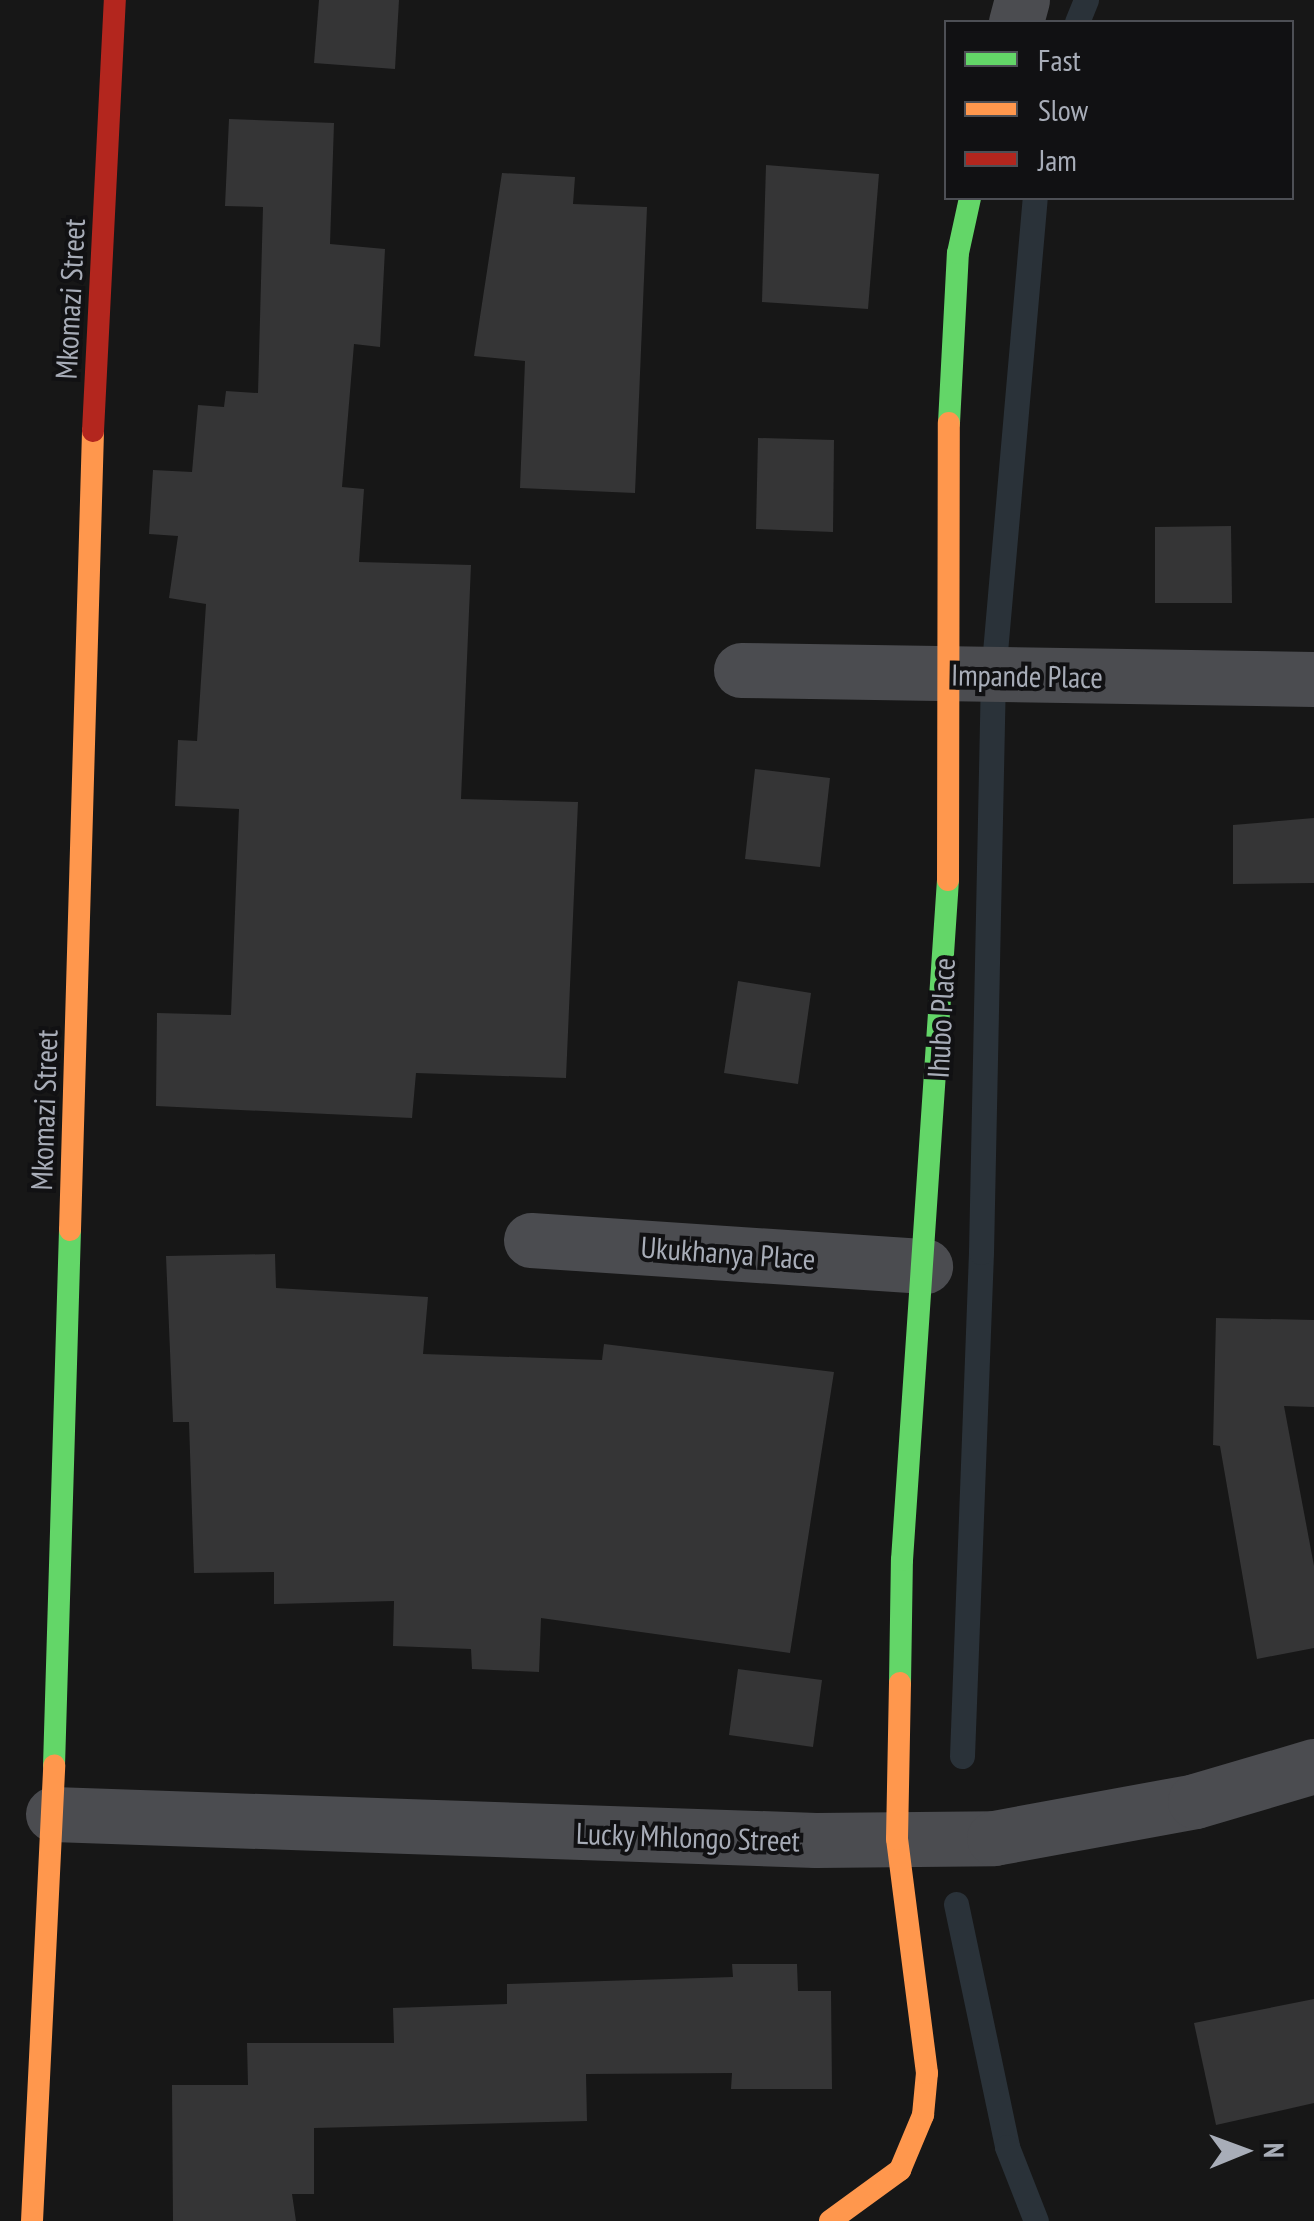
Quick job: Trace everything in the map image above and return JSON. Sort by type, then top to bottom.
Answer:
[{"type":"street","name":"Mkomazi Street","points":[[32,2221],[53,1814],[94,427],[115,0]]},
{"type":"street","name":"Ihubo Place","points":[[830,2221],[900,2170],[924,2115],[927,2073],[897,1839],[902,1560],[925,1266],[949,867],[949,414],[958,252],[970,200]]},
{"type":"street","name":"Impande Place","points":[[741,670],[1314,679]]},
{"type":"street","name":"Ukukhanya Place","points":[[532,1240],[925,1266]]},
{"type":"street","name":"Lucky Mhlongo Street","points":[[53,1814],[340,1828],[994,1838],[1195,1801],[1314,1766]]},
{"type":"building","points":[[319,0],[399,0],[395,69],[314,63]]},
{"type":"building","points":[[229,119],[334,123],[330,244],[385,249],[380,347],[354,344],[342,487],[364,489],[359,562],[471,565],[461,799],[578,802],[566,1078],[416,1073],[412,1118],[156,1106],[157,1013],[231,1015],[239,809],[175,806],[178,740],[197,741],[206,604],[169,598],[178,536],[149,534],[153,470],[192,472],[198,405],[224,407],[226,391],[258,393],[263,207],[225,206]]},
{"type":"building","points":[[766,165],[879,174],[868,309],[762,302]]},
{"type":"building","points":[[502,173],[575,177],[573,204],[647,207],[635,493],[520,488],[525,361],[474,356]]},
{"type":"building","points":[[758,438],[834,440],[833,532],[756,529]]},
{"type":"building","points":[[1231,526],[1232,603],[1155,603],[1155,527]]},
{"type":"building","points":[[755,769],[830,778],[820,867],[745,859]]},
{"type":"building","points":[[1314,818],[1314,883],[1233,884],[1233,825]]},
{"type":"building","points":[[738,981],[811,993],[798,1084],[724,1073]]},
{"type":"building","points":[[275,1254],[276,1288],[428,1297],[423,1354],[602,1360],[604,1344],[834,1372],[790,1653],[541,1618],[539,1672],[472,1669],[471,1649],[393,1646],[394,1601],[274,1604],[274,1572],[194,1573],[189,1422],[173,1422],[166,1256]]},
{"type":"building","points":[[1216,1318],[1314,1320],[1314,1407],[1284,1406],[1314,1566],[1314,1648],[1257,1659],[1220,1446],[1213,1445]]},
{"type":"building","points":[[738,1669],[822,1680],[813,1747],[729,1735]]},
{"type":"building","points":[[732,1964],[797,1964],[798,1991],[831,1991],[832,2089],[731,2089],[732,2073],[586,2074],[587,2121],[314,2128],[314,2194],[292,2194],[296,2221],[173,2221],[172,2085],[248,2085],[247,2043],[394,2043],[393,2008],[507,2004],[507,1984],[733,1977]]},
{"type":"building","points":[[1314,1999],[1314,2103],[1216,2125],[1194,2023]]},
{"type":"waterway","points":[[1078,20],[1086,0]]},
{"type":"waterway","points":[[962,1756],[981,1252],[993,675],[1035,200]]},
{"type":"waterway","points":[[956,1904],[1007,2147],[1036,2221]]},
{"type":"traffic: fast","points":[[949,423],[958,253],[970,200]]},
{"type":"traffic: fast","points":[[900,1683],[902,1560],[948,880]]},
{"type":"traffic: fast","points":[[54,1766],[70,1230]]},
{"type":"traffic: slow","points":[[948,880],[949,423]]},
{"type":"traffic: slow","points":[[70,1230],[93,431]]},
{"type":"traffic: slow","points":[[830,2221],[900,2170],[923,2115],[927,2073],[897,1839],[900,1683]]},
{"type":"traffic: slow","points":[[32,2221],[54,1766]]},
{"type":"traffic: jam","points":[[93,431],[115,0]]}]
